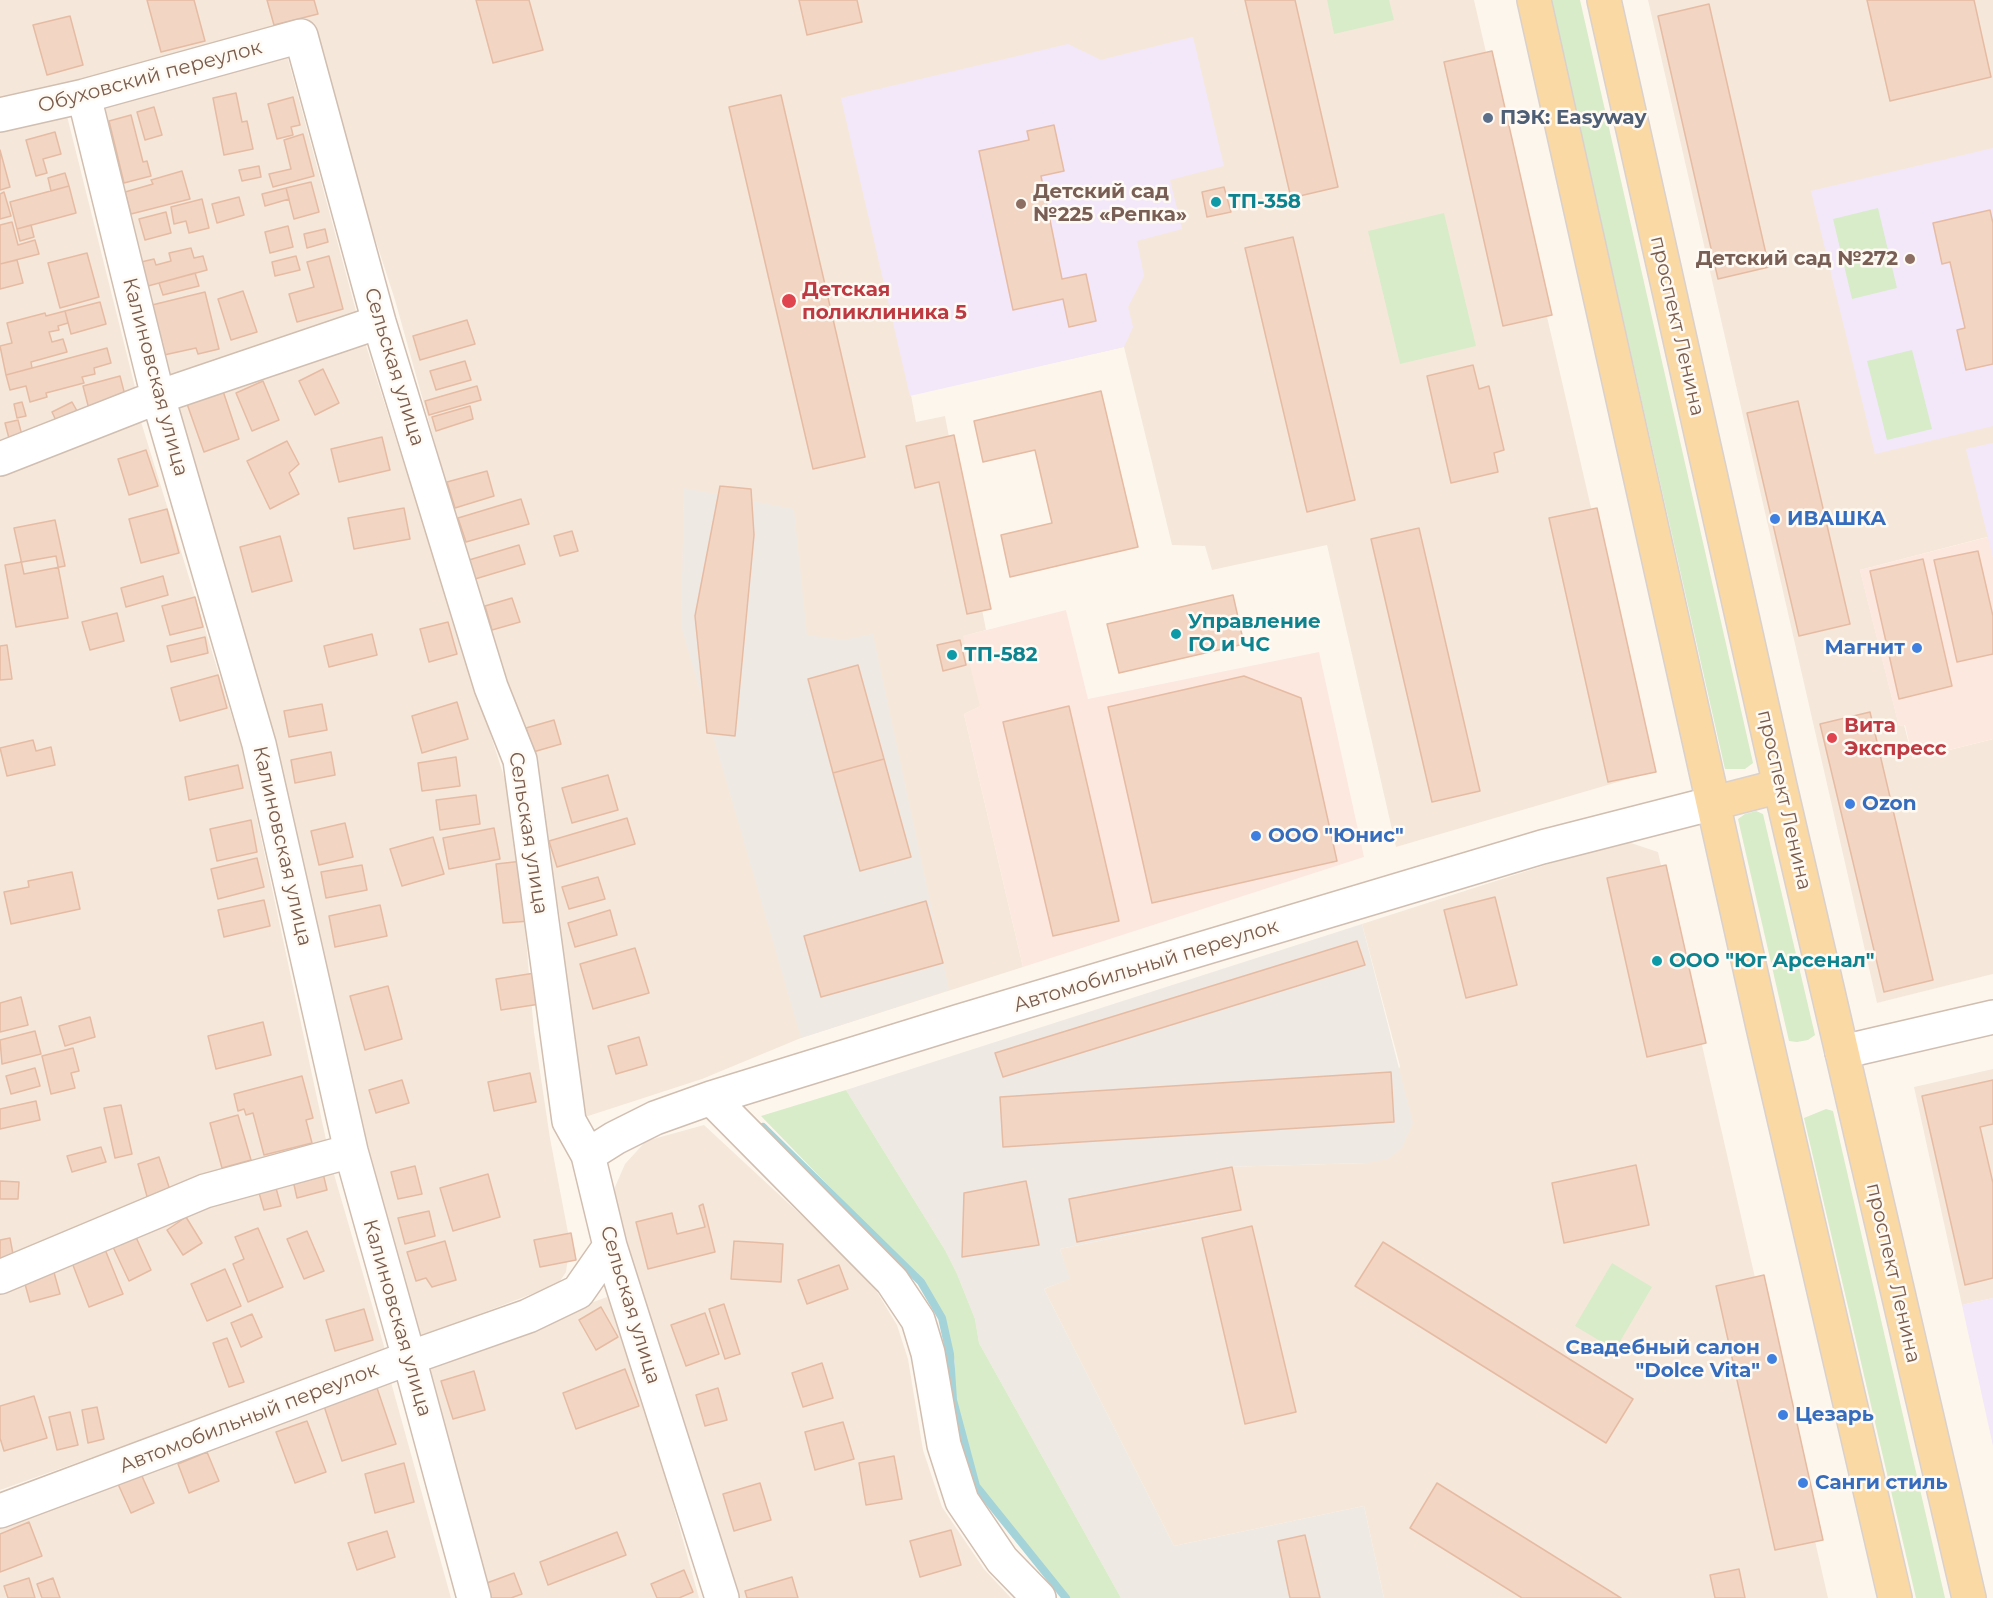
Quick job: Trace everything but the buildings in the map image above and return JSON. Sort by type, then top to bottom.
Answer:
[{"type":"main road","points":[[1534,0],[1894,1598]]},
{"type":"main road","name":"проспект Ленина","points":[[1604,0],[1780,786],[1969,1598]]},
{"type":"main road","points":[[1714,803],[1780,786]]},
{"type":"street","name":"Обуховский переулок","points":[[0,116],[84,96],[301,36]]},
{"type":"street","name":"Сельская улица","points":[[301,36],[379,322],[491,687],[520,760],[569,1121],[588,1155],[610,1246],[722,1598]]},
{"type":"street","name":"Калиновская улица","points":[[84,96],[158,397],[259,744],[351,1151],[474,1598]]},
{"type":"street","points":[[0,459],[158,397],[379,322]]},
{"type":"street","name":"Автомобильный переулок","points":[[588,1155],[615,1138],[655,1118],[711,1098],[1542,847],[1714,803]]},
{"type":"street","points":[[1842,1052],[1993,1017]]},
{"type":"street","points":[[711,1098],[892,1281],[918,1320],[928,1353],[944,1445],[962,1501],[1002,1560],[1039,1598]]},
{"type":"street","points":[[0,1277],[205,1191],[351,1151]]},
{"type":"street","name":"Автомобильный переулок","points":[[0,1511],[409,1358],[528,1316],[578,1293],[610,1246]]},
{"type":"shaded area","points":[[0,0],[1474,0],[1652,772],[1396,847],[1327,545],[1212,570],[1205,546],[1172,545],[1124,347],[911,395],[916,422],[945,416],[986,630],[964,636],[981,706],[964,714],[1023,967],[801,1038],[702,1079],[579,1119],[560,918],[535,770],[474,583],[395,300],[307,29],[0,108]]},
{"type":"shaded area","points":[[1648,0],[1993,0],[1993,558],[1987,537],[1860,570],[1899,726],[1904,725],[1913,759],[1993,739],[1993,974],[1877,1003]]},
{"type":"shaded area","name":"Детский сад №225 «Репка»","points":[[1193,37],[1224,166],[1170,180],[1182,229],[1137,241],[1144,276],[1128,307],[1133,327],[1124,347],[910,396],[841,98],[1068,44],[1101,60]]},
{"type":"shaded area","points":[[285,48],[359,322],[153,393],[82,104]]},
{"type":"shaded area","points":[[65,108],[138,399],[0,455],[0,122]]},
{"type":"shaded area","name":"Детский сад №272","points":[[1993,148],[1993,426],[1875,454],[1811,191]]},
{"type":"shaded area","points":[[363,336],[507,786],[523,904],[534,1032],[550,1138],[570,1243],[566,1272],[558,1284],[401,1344],[156,404]]},
{"type":"shaded area","points":[[138,412],[242,749],[328,1149],[0,1263],[0,464]]},
{"type":"shaded area","points":[[1993,443],[1993,558],[1966,449]]},
{"type":"shaded area","points":[[684,488],[794,509],[807,635],[843,640],[873,634],[949,990],[801,1038],[681,626]]},
{"type":"shaded area","points":[[1988,537],[1993,558],[1993,739],[1913,759],[1905,725],[1899,726],[1860,570]]},
{"type":"shaded area","points":[[1066,610],[1088,699],[1319,652],[1364,857],[1023,967],[964,714],[980,706],[963,636]]},
{"type":"shaded area","points":[[1628,842],[1658,852],[1828,1598],[1384,1598],[1364,1506],[1174,1546],[1044,1289],[1069,1279],[1060,1249],[1233,1213],[1222,1167],[1366,1163],[1400,1066],[1362,924],[1589,851]]},
{"type":"shaded area","points":[[1362,924],[1413,1123],[1402,1148],[1388,1159],[1366,1163],[1223,1167],[1233,1213],[1060,1249],[1070,1279],[1044,1289],[1174,1546],[1364,1506],[1384,1598],[1121,1598],[979,1343],[975,1319],[945,1250],[846,1090]]},
{"type":"shaded area","points":[[1993,1069],[1993,1298],[1962,1305],[1914,1087]]},
{"type":"shaded area","points":[[704,1125],[828,1240],[874,1287],[897,1325],[908,1359],[923,1450],[942,1507],[984,1569],[1011,1598],[728,1598],[615,1213],[615,1187],[625,1164],[646,1141]]},
{"type":"shaded area","points":[[329,1157],[386,1353],[0,1490],[0,1276]]},
{"type":"shaded area","points":[[607,1297],[627,1338],[699,1598],[469,1598],[408,1370]]},
{"type":"shaded area","points":[[1993,1298],[1993,1446],[1962,1305]]},
{"type":"shaded area","points":[[389,1375],[451,1598],[0,1598],[0,1521]]},
{"type":"green space","points":[[1327,0],[1389,0],[1394,20],[1334,34]]},
{"type":"green space","points":[[1551,0],[1580,0],[1753,763],[1745,769],[1725,769]]},
{"type":"green space","points":[[1878,208],[1897,288],[1852,299],[1833,219]]},
{"type":"green space","points":[[1444,213],[1476,346],[1400,364],[1368,231]]},
{"type":"green space","points":[[1912,350],[1932,429],[1887,440],[1867,361]]},
{"type":"green space","points":[[1756,811],[1763,814],[1815,1035],[1808,1040],[1789,1041],[1738,819]]},
{"type":"green space","points":[[846,1090],[945,1250],[975,1319],[979,1343],[1121,1598],[1068,1598],[975,1482],[954,1410],[955,1362],[946,1323],[919,1279],[761,1116]]},
{"type":"green space","points":[[1826,1109],[1833,1111],[1945,1598],[1916,1598],[1804,1118]]},
{"type":"green space","points":[[1612,1263],[1652,1287],[1615,1350],[1575,1326]]},
{"type":"waterway","points":[[763,1127],[921,1282],[942,1318],[950,1354],[953,1400],[976,1486],[1066,1598]]},
{"type":"place","name":"ПЭК: Easyway","points":[[1488,118]]},
{"type":"place","name":"ТП-358","points":[[1216,202]]},
{"type":"place","name":"Детский сад №225 «Репка»","points":[[1021,204]]},
{"type":"place","name":"Детский сад №272","points":[[1910,259]]},
{"type":"place","name":"Детская поликлиника 5","points":[[789,301]]},
{"type":"place","name":"ИВАШКА","points":[[1775,519]]},
{"type":"place","name":"Управление ГО и ЧС","points":[[1176,634]]},
{"type":"place","name":"Магнит","points":[[1917,648]]},
{"type":"place","name":"ТП-582","points":[[952,655]]},
{"type":"place","name":"Вита Экспресс","points":[[1832,738]]},
{"type":"place","name":"Ozon","points":[[1850,804]]},
{"type":"place","name":"ООО \"Юнис\"","points":[[1256,836]]},
{"type":"place","name":"ООО \"Юг Арсенал\"","points":[[1657,961]]},
{"type":"place","name":"Свадебный салон \"Dolce Vita\"","points":[[1772,1359]]},
{"type":"place","name":"Цезарь","points":[[1783,1415]]},
{"type":"place","name":"Санги стиль","points":[[1803,1483]]}]
